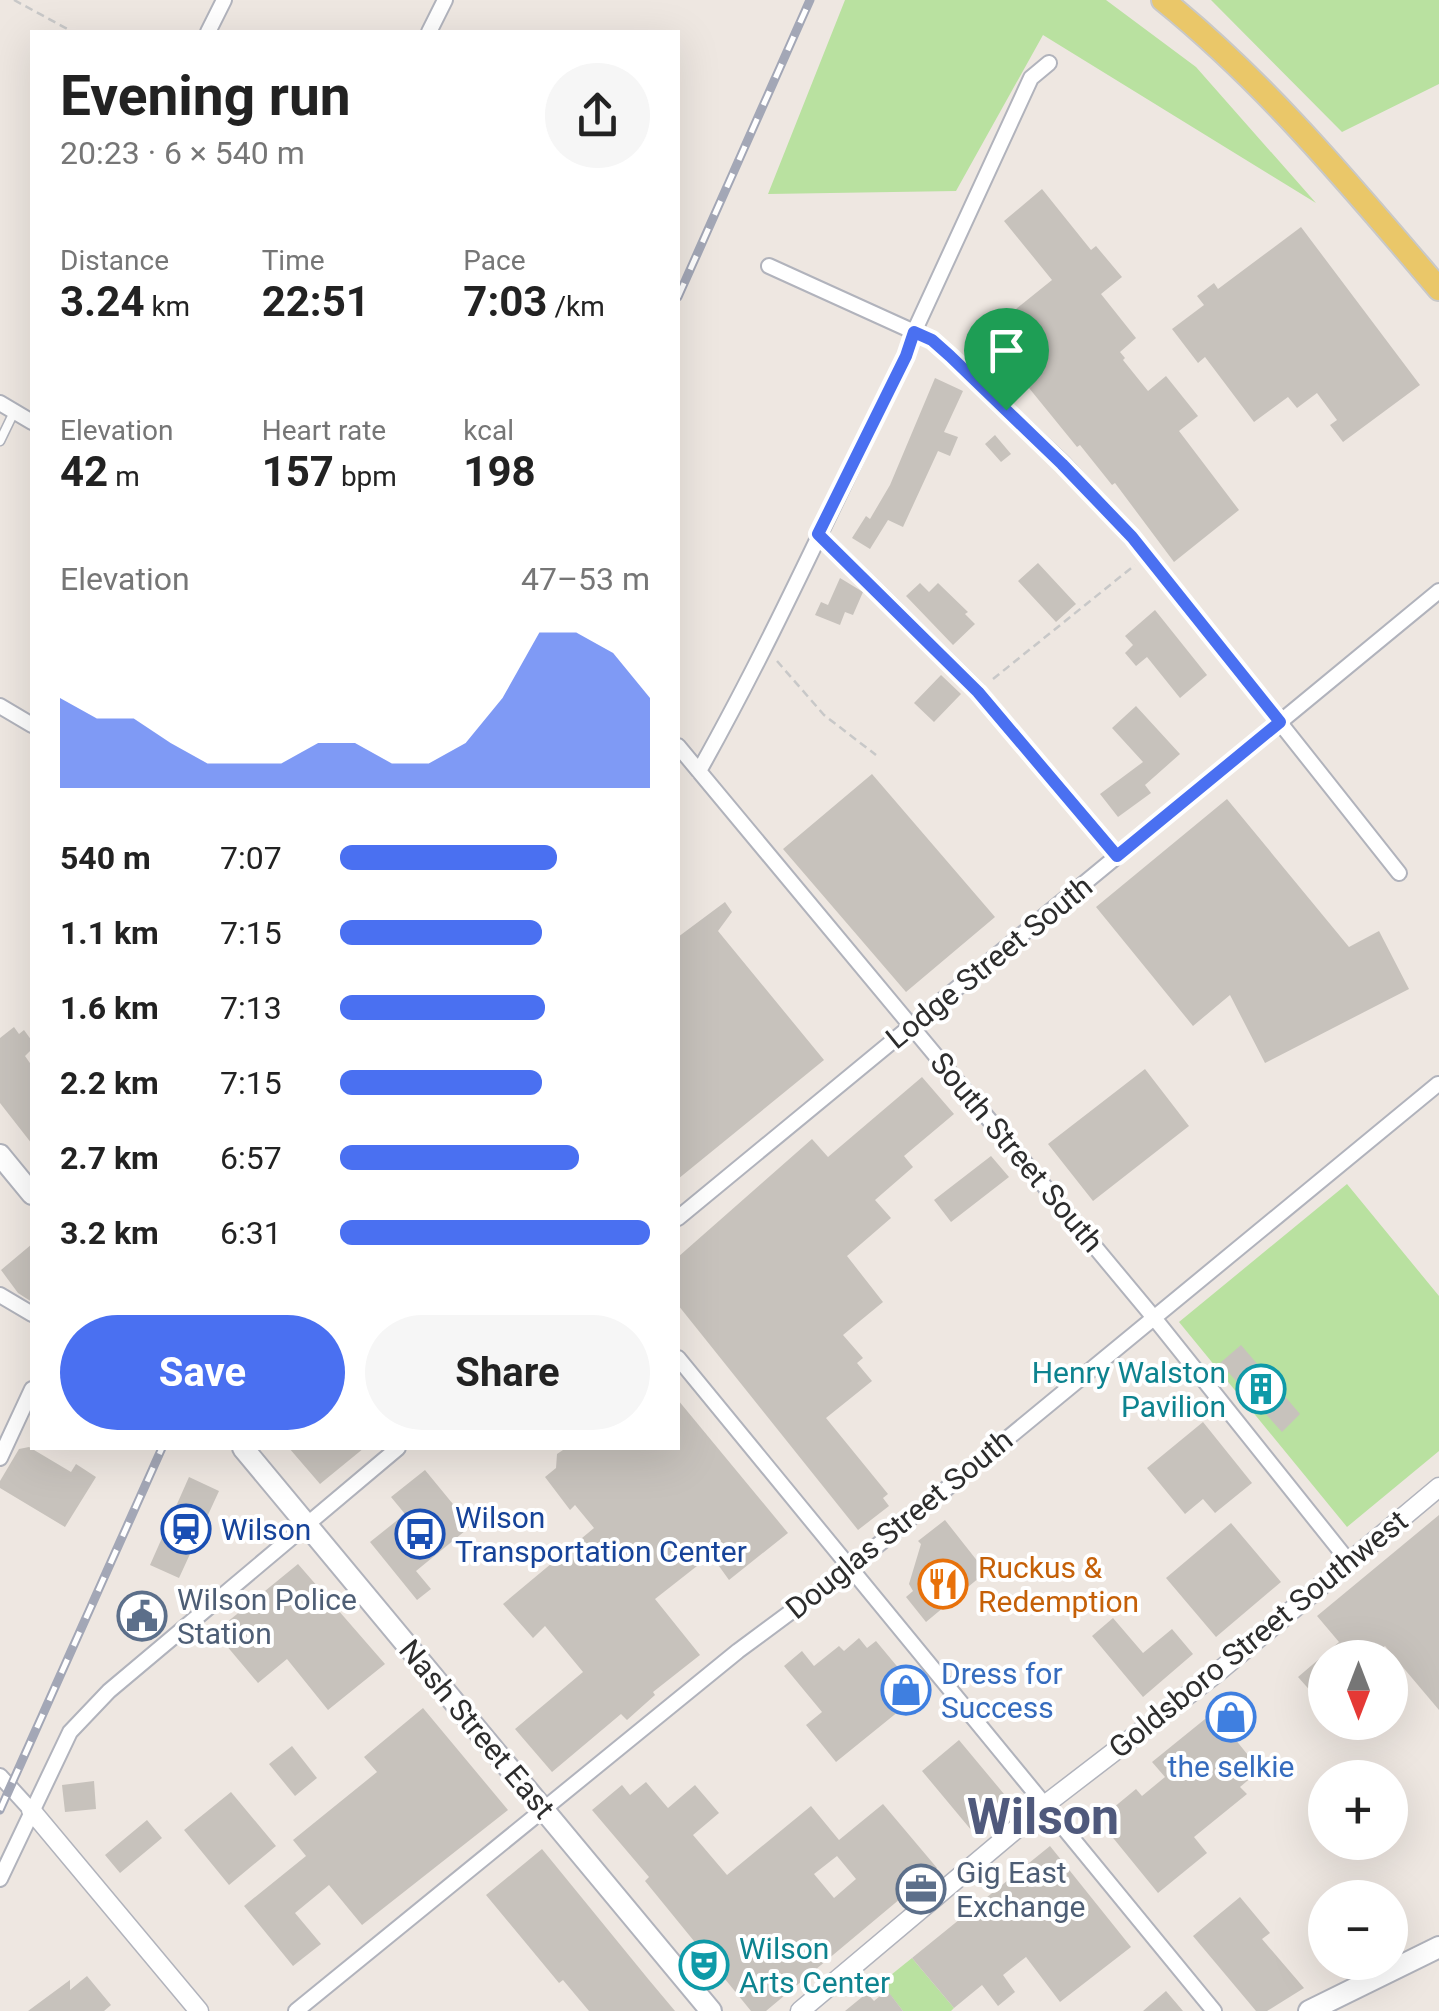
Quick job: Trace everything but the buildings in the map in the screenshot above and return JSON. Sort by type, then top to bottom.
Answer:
[{"type":"main road","points":[[1162,0],[1214,42],[1324,154],[1439,289]]},
{"type":"main road","points":[[0,1154],[30,1192]]},
{"type":"main road","name":"Nash Street East","points":[[245,1450],[711,2011]]},
{"type":"main road","points":[[1309,2011],[1439,1947]]},
{"type":"street","points":[[209,30],[224,0]]},
{"type":"street","points":[[430,30],[445,0]]},
{"type":"street","points":[[700,771],[766,649],[906,356],[1031,78],[1050,63]]},
{"type":"street","points":[[768,266],[932,340],[950,356],[1062,464],[1148,555],[1399,873]]},
{"type":"street","points":[[0,403],[30,421]]},
{"type":"street","points":[[818,534],[978,692],[1117,856]]},
{"type":"street","name":"Lodge Street South","points":[[680,1216],[1439,591]]},
{"type":"street","points":[[0,706],[30,724]]},
{"type":"street","name":"South Street South","points":[[680,748],[1155,1319],[1350,1562]]},
{"type":"street","name":"Douglas Street South","points":[[296,2011],[738,1651],[850,1568],[1438,1084]]},
{"type":"street","points":[[0,1294],[30,1313]]},
{"type":"street","points":[[680,1360],[1214,2011]]},
{"type":"street","points":[[0,1458],[30,1394]]},
{"type":"street","points":[[0,1879],[70,1732],[96,1705],[396,1450]]},
{"type":"street","name":"Goldsboro Street Southwest","points":[[800,2011],[1046,1804],[1218,1672],[1439,1487]]},
{"type":"street","points":[[2,1778],[199,2011]]},
{"type":"lane","points":[[0,441],[14,412]]},
{"type":"path","points":[[14,0],[69,30]]},
{"type":"path","points":[[978,692],[1148,555]]},
{"type":"path","points":[[766,649],[824,715],[876,755]]},
{"type":"green space","points":[[845,0],[1106,0],[1196,67],[1316,203],[1043,35],[956,191],[768,194]]},
{"type":"green space","points":[[1211,0],[1439,0],[1439,84],[1342,132]]},
{"type":"green space","points":[[1347,1184],[1439,1296],[1439,1451],[1347,1527],[1179,1322]]},
{"type":"green space","points":[[912,1958],[954,2008],[951,2011],[903,2011],[881,1983]]},
{"type":"railway","points":[[680,292],[810,0]]},
{"type":"railway","points":[[0,1810],[161,1450]]},
{"type":"place","name":"Henry Walston Pavilion","points":[[1261,1389]]},
{"type":"place","name":"Wilson","points":[[186,1529]]},
{"type":"place","name":"Wilson Transportation Center","points":[[420,1534]]},
{"type":"place","name":"Ruckus & Redemption","points":[[943,1584]]},
{"type":"place","name":"Wilson Police Station","points":[[142,1616]]},
{"type":"place","name":"Dress for Success","points":[[906,1690]]},
{"type":"place","name":"the selkie","points":[[1231,1717]]},
{"type":"place","name":"Gig East Exchange","points":[[921,1889]]},
{"type":"place","name":"Wilson Arts Center","points":[[704,1965]]},
{"type":"district","name":"Wilson","points":[[1043,1817]]},
{"type":"route","points":[[914,332],[932,340],[1006,410],[1148,555],[1280,722],[1117,856],[978,692],[818,534],[906,356],[914,332]]}]
